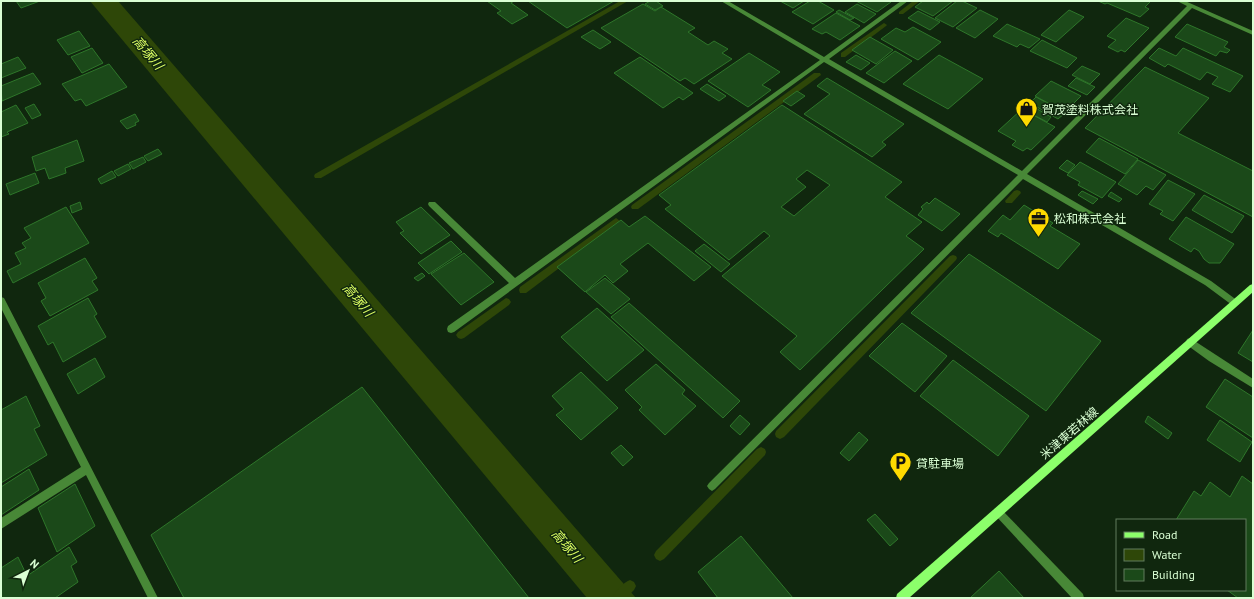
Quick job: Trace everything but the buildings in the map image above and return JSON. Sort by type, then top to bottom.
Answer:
[{"type":"main road","name":"米津東若林線","points":[[901,598],[1253,287]]},
{"type":"street","points":[[724,1],[1208,283],[1234,303]]},
{"type":"street","points":[[451,329],[905,1]]},
{"type":"street","points":[[1180,1],[1253,32]]},
{"type":"street","points":[[712,486],[1191,6]]},
{"type":"street","points":[[432,204],[515,283]]},
{"type":"street","points":[[1,300],[153,598]]},
{"type":"street","points":[[1190,342],[1253,384]]},
{"type":"street","points":[[1,524],[87,469]]},
{"type":"street","points":[[998,512],[1079,598]]},
{"type":"water","name":"高塚川","points":[[90,1],[118,1],[636,598],[587,598]]},
{"type":"waterway","points":[[318,176],[625,1]]},
{"type":"waterway","points":[[901,13],[917,1]]},
{"type":"waterway","points":[[843,55],[884,25]]},
{"type":"waterway","points":[[635,207],[817,75]]},
{"type":"waterway","points":[[1009,201],[1017,193]]},
{"type":"waterway","points":[[523,290],[616,221]]},
{"type":"waterway","points":[[780,434],[953,258]]},
{"type":"waterway","points":[[461,335],[506,302]]},
{"type":"waterway","points":[[660,555],[761,452]]},
{"type":"waterway","points":[[618,598],[630,586]]},
{"type":"place","name":"賀茂塗料株式会社","points":[[1026,128]]},
{"type":"place","name":"松和株式会社","points":[[1039,238]]},
{"type":"place","name":"貸駐車場","points":[[901,482]]}]
